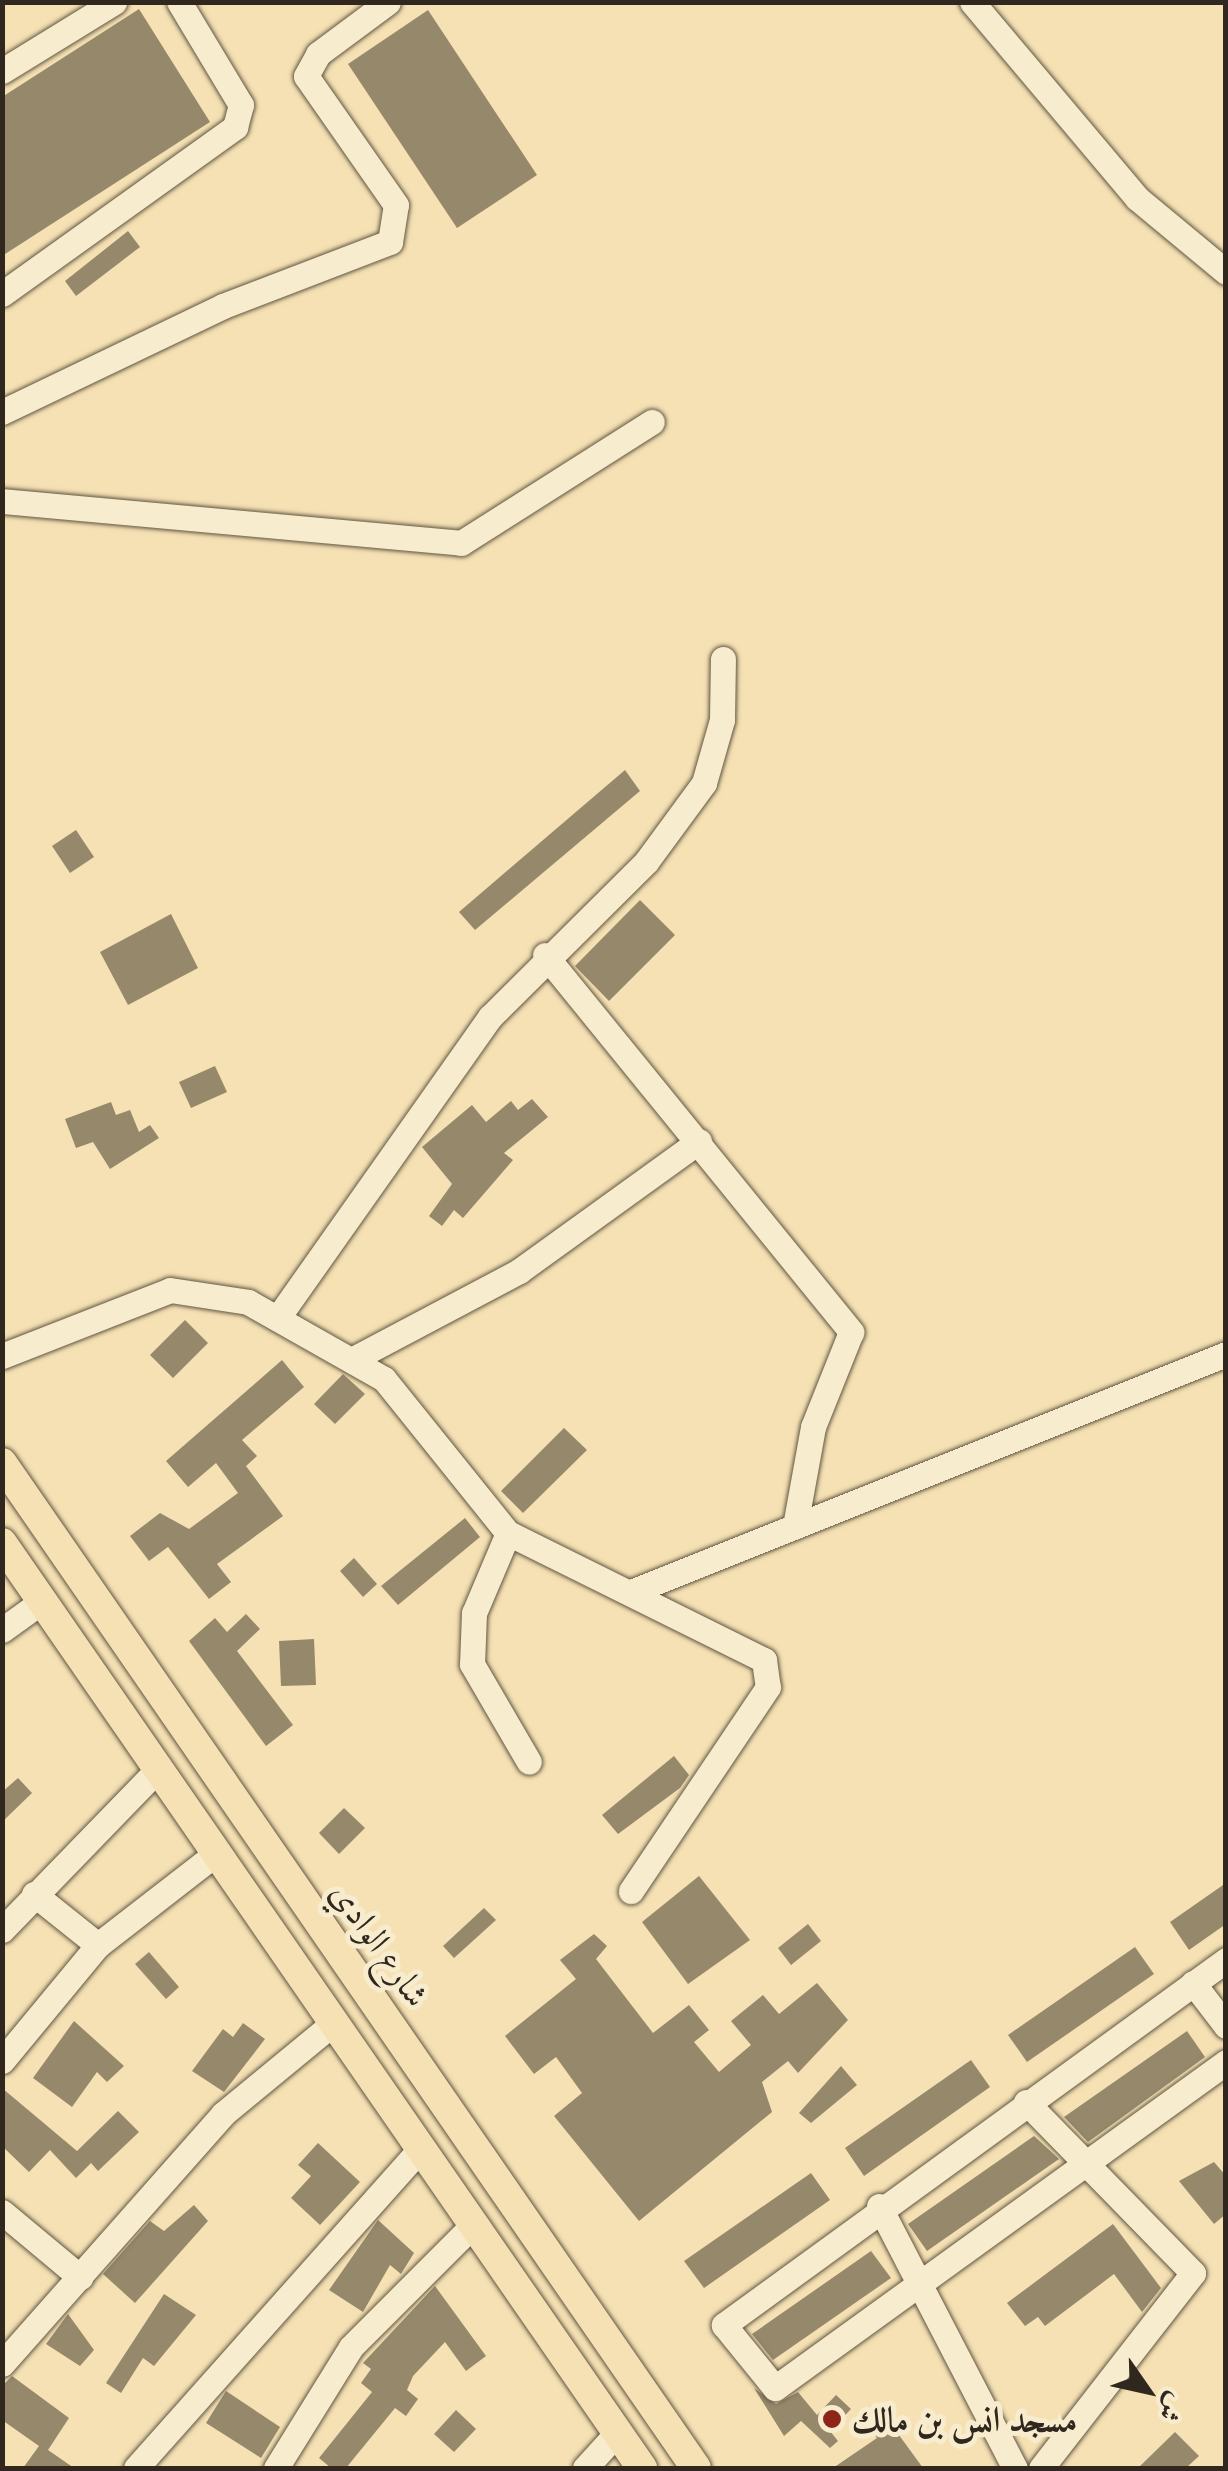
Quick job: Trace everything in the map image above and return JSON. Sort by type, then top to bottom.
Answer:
[{"type":"main road","name":"شارع الوادي","points":[[2,1463],[696,2468]]},
{"type":"main road","points":[[2,1543],[214,1855],[642,2468]]},
{"type":"street","points":[[2,71],[114,2]]},
{"type":"street","points":[[2,294],[235,127],[240,105],[179,2]]},
{"type":"street","points":[[2,412],[224,306],[390,242],[396,205],[306,76],[318,54],[388,2]]},
{"type":"street","points":[[972,2],[1136,198],[1226,272]]},
{"type":"street","points":[[2,502],[461,543],[652,422]]},
{"type":"street","points":[[279,1316],[490,1016],[545,956],[646,862],[704,784],[722,720],[723,659]]},
{"type":"street","points":[[545,956],[699,1141],[850,1332],[813,1427],[795,1526]]},
{"type":"street","points":[[355,1358],[519,1271],[699,1141]]},
{"type":"street","points":[[2,1356],[170,1290],[202,1289],[279,1316],[355,1358],[410,1408],[508,1533],[752,1652],[769,1672],[630,1890]]},
{"type":"street","points":[[631,1592],[1226,1354]]},
{"type":"street","points":[[508,1533],[474,1613],[472,1664],[529,1762]]},
{"type":"street","points":[[2,1630],[42,1602]]},
{"type":"street","points":[[2,1930],[158,1770]]},
{"type":"street","points":[[2,2061],[98,1945],[214,1855]]},
{"type":"street","points":[[34,1894],[98,1945]]},
{"type":"street","points":[[1226,1960],[879,2206],[724,2325],[775,2388],[1226,2062]]},
{"type":"street","points":[[1193,1983],[1226,2026]]},
{"type":"street","points":[[2,2364],[223,2114],[332,2024]]},
{"type":"street","points":[[1026,2102],[1193,2273],[1041,2468]]},
{"type":"street","points":[[150,2464],[420,2149]]},
{"type":"street","points":[[879,2206],[1015,2468]]},
{"type":"street","points":[[2,2212],[80,2276]]},
{"type":"street","points":[[276,2468],[351,2346],[474,2225]]},
{"type":"street","points":[[585,2468],[617,2433]]},
{"type":"building","points":[[139,9],[210,122],[2,256],[2,97]]},
{"type":"building","points":[[428,10],[537,175],[457,228],[348,64]]},
{"type":"building","points":[[128,231],[140,247],[76,296],[65,281]]},
{"type":"building","points":[[625,770],[640,791],[475,930],[459,912]]},
{"type":"building","points":[[76,830],[94,857],[70,873],[52,846]]},
{"type":"building","points":[[640,900],[675,935],[609,1001],[575,966]]},
{"type":"building","points":[[171,914],[198,968],[128,1005],[100,952]]},
{"type":"building","points":[[215,1066],[227,1092],[191,1108],[179,1082]]},
{"type":"building","points":[[532,1099],[548,1117],[504,1153],[513,1160],[463,1218],[454,1210],[442,1226],[429,1216],[452,1184],[422,1147],[472,1105],[486,1122],[511,1101],[518,1110]]},
{"type":"building","points":[[111,1102],[116,1115],[130,1110],[139,1132],[150,1125],[159,1138],[110,1169],[93,1142],[76,1148],[65,1119]]},
{"type":"building","points":[[185,1320],[208,1343],[173,1378],[150,1355]]},
{"type":"building","points":[[282,1360],[304,1387],[242,1440],[257,1456],[246,1466],[283,1516],[217,1564],[231,1582],[209,1599],[168,1547],[149,1561],[130,1536],[160,1513],[189,1529],[238,1493],[216,1463],[188,1487],[166,1461]]},
{"type":"building","points":[[343,1374],[365,1394],[335,1424],[314,1404]]},
{"type":"building","points":[[564,1428],[587,1450],[523,1513],[501,1491]]},
{"type":"building","points":[[465,1518],[480,1537],[398,1605],[381,1586]]},
{"type":"building","points":[[354,1558],[377,1584],[363,1597],[340,1571]]},
{"type":"building","points":[[246,1614],[260,1629],[237,1651],[293,1725],[266,1746],[189,1641],[215,1618],[227,1632]]},
{"type":"building","points":[[314,1639],[316,1685],[281,1686],[279,1641]]},
{"type":"building","points":[[674,1756],[689,1775],[680,1788],[618,1834],[602,1815]]},
{"type":"building","points":[[18,1778],[32,1793],[2,1822],[2,1792]]},
{"type":"building","points":[[344,1808],[365,1828],[339,1854],[319,1833]]},
{"type":"building","points":[[699,1876],[750,1940],[688,1984],[642,1922]]},
{"type":"building","points":[[1226,1883],[1226,1924],[1189,1950],[1170,1922]]},
{"type":"building","points":[[484,1908],[496,1920],[454,1958],[443,1946]]},
{"type":"building","points":[[808,1924],[821,1941],[791,1965],[778,1948]]},
{"type":"building","points":[[594,1934],[607,1946],[596,1959],[653,2033],[689,2005],[709,2030],[694,2042],[719,2072],[751,2045],[731,2021],[763,1995],[779,2014],[817,1983],[848,2020],[798,2073],[788,2061],[762,2082],[772,2112],[639,2221],[554,2116],[582,2093],[556,2057],[534,2074],[505,2036],[576,1979],[560,1960]]},
{"type":"building","points":[[1135,1947],[1154,1974],[1027,2062],[1008,2035]]},
{"type":"building","points":[[149,1952],[179,1987],[166,1999],[135,1964]]},
{"type":"building","points":[[74,2021],[124,2066],[107,2082],[97,2072],[72,2107],[33,2078]]},
{"type":"building","points":[[243,2023],[265,2039],[224,2092],[192,2071],[223,2029],[233,2037]]},
{"type":"building","points":[[1187,2031],[1205,2057],[1088,2142],[1064,2117]]},
{"type":"building","points":[[971,2060],[990,2087],[864,2176],[845,2148]]},
{"type":"building","points":[[841,2066],[857,2085],[811,2123],[799,2113]]},
{"type":"building","points":[[2,2088],[77,2151],[118,2111],[139,2132],[98,2171],[91,2163],[76,2178],[50,2150],[29,2172],[2,2146]]},
{"type":"building","points":[[1034,2136],[1059,2159],[927,2251],[908,2224]]},
{"type":"building","points":[[318,2143],[360,2182],[320,2225],[291,2198],[311,2176],[298,2165]]},
{"type":"building","points":[[1214,2162],[1226,2176],[1226,2214],[1214,2224],[1179,2181]]},
{"type":"building","points":[[811,2173],[830,2200],[704,2288],[684,2261]]},
{"type":"building","points":[[194,2205],[208,2221],[135,2303],[103,2274],[150,2221],[164,2231]]},
{"type":"building","points":[[378,2220],[414,2253],[401,2274],[390,2265],[363,2312],[329,2290]]},
{"type":"building","points":[[1113,2224],[1161,2288],[1142,2312],[1114,2274],[1045,2326],[1038,2317],[1025,2326],[1007,2303]]},
{"type":"building","points":[[871,2251],[891,2278],[773,2360],[752,2334]]},
{"type":"building","points":[[435,2286],[486,2356],[466,2371],[445,2342],[413,2376],[407,2390],[418,2399],[406,2416],[395,2408],[346,2468],[331,2468],[319,2458],[372,2392],[361,2383],[371,2369],[363,2363]]},
{"type":"building","points":[[164,2294],[196,2315],[154,2366],[143,2358],[121,2393],[106,2383]]},
{"type":"building","points":[[68,2314],[94,2350],[80,2366],[46,2344]]},
{"type":"building","points":[[12,2376],[69,2418],[48,2450],[74,2468],[23,2468],[39,2446],[2,2420],[2,2386]]},
{"type":"building","points":[[754,2388],[776,2404],[798,2392],[817,2415],[836,2395],[851,2409],[830,2431],[838,2441],[830,2448],[801,2421],[784,2436]]},
{"type":"building","points":[[226,2391],[280,2427],[261,2458],[206,2423]]},
{"type":"building","points":[[880,2409],[923,2468],[833,2468],[877,2438],[864,2420]]},
{"type":"building","points":[[456,2410],[476,2429],[454,2452],[434,2434]]},
{"type":"building","points":[[1175,2432],[1199,2456],[1186,2468],[1138,2468]]},
{"type":"place","name":"مسجد انس بن مالك","points":[[832,2419]]}]
